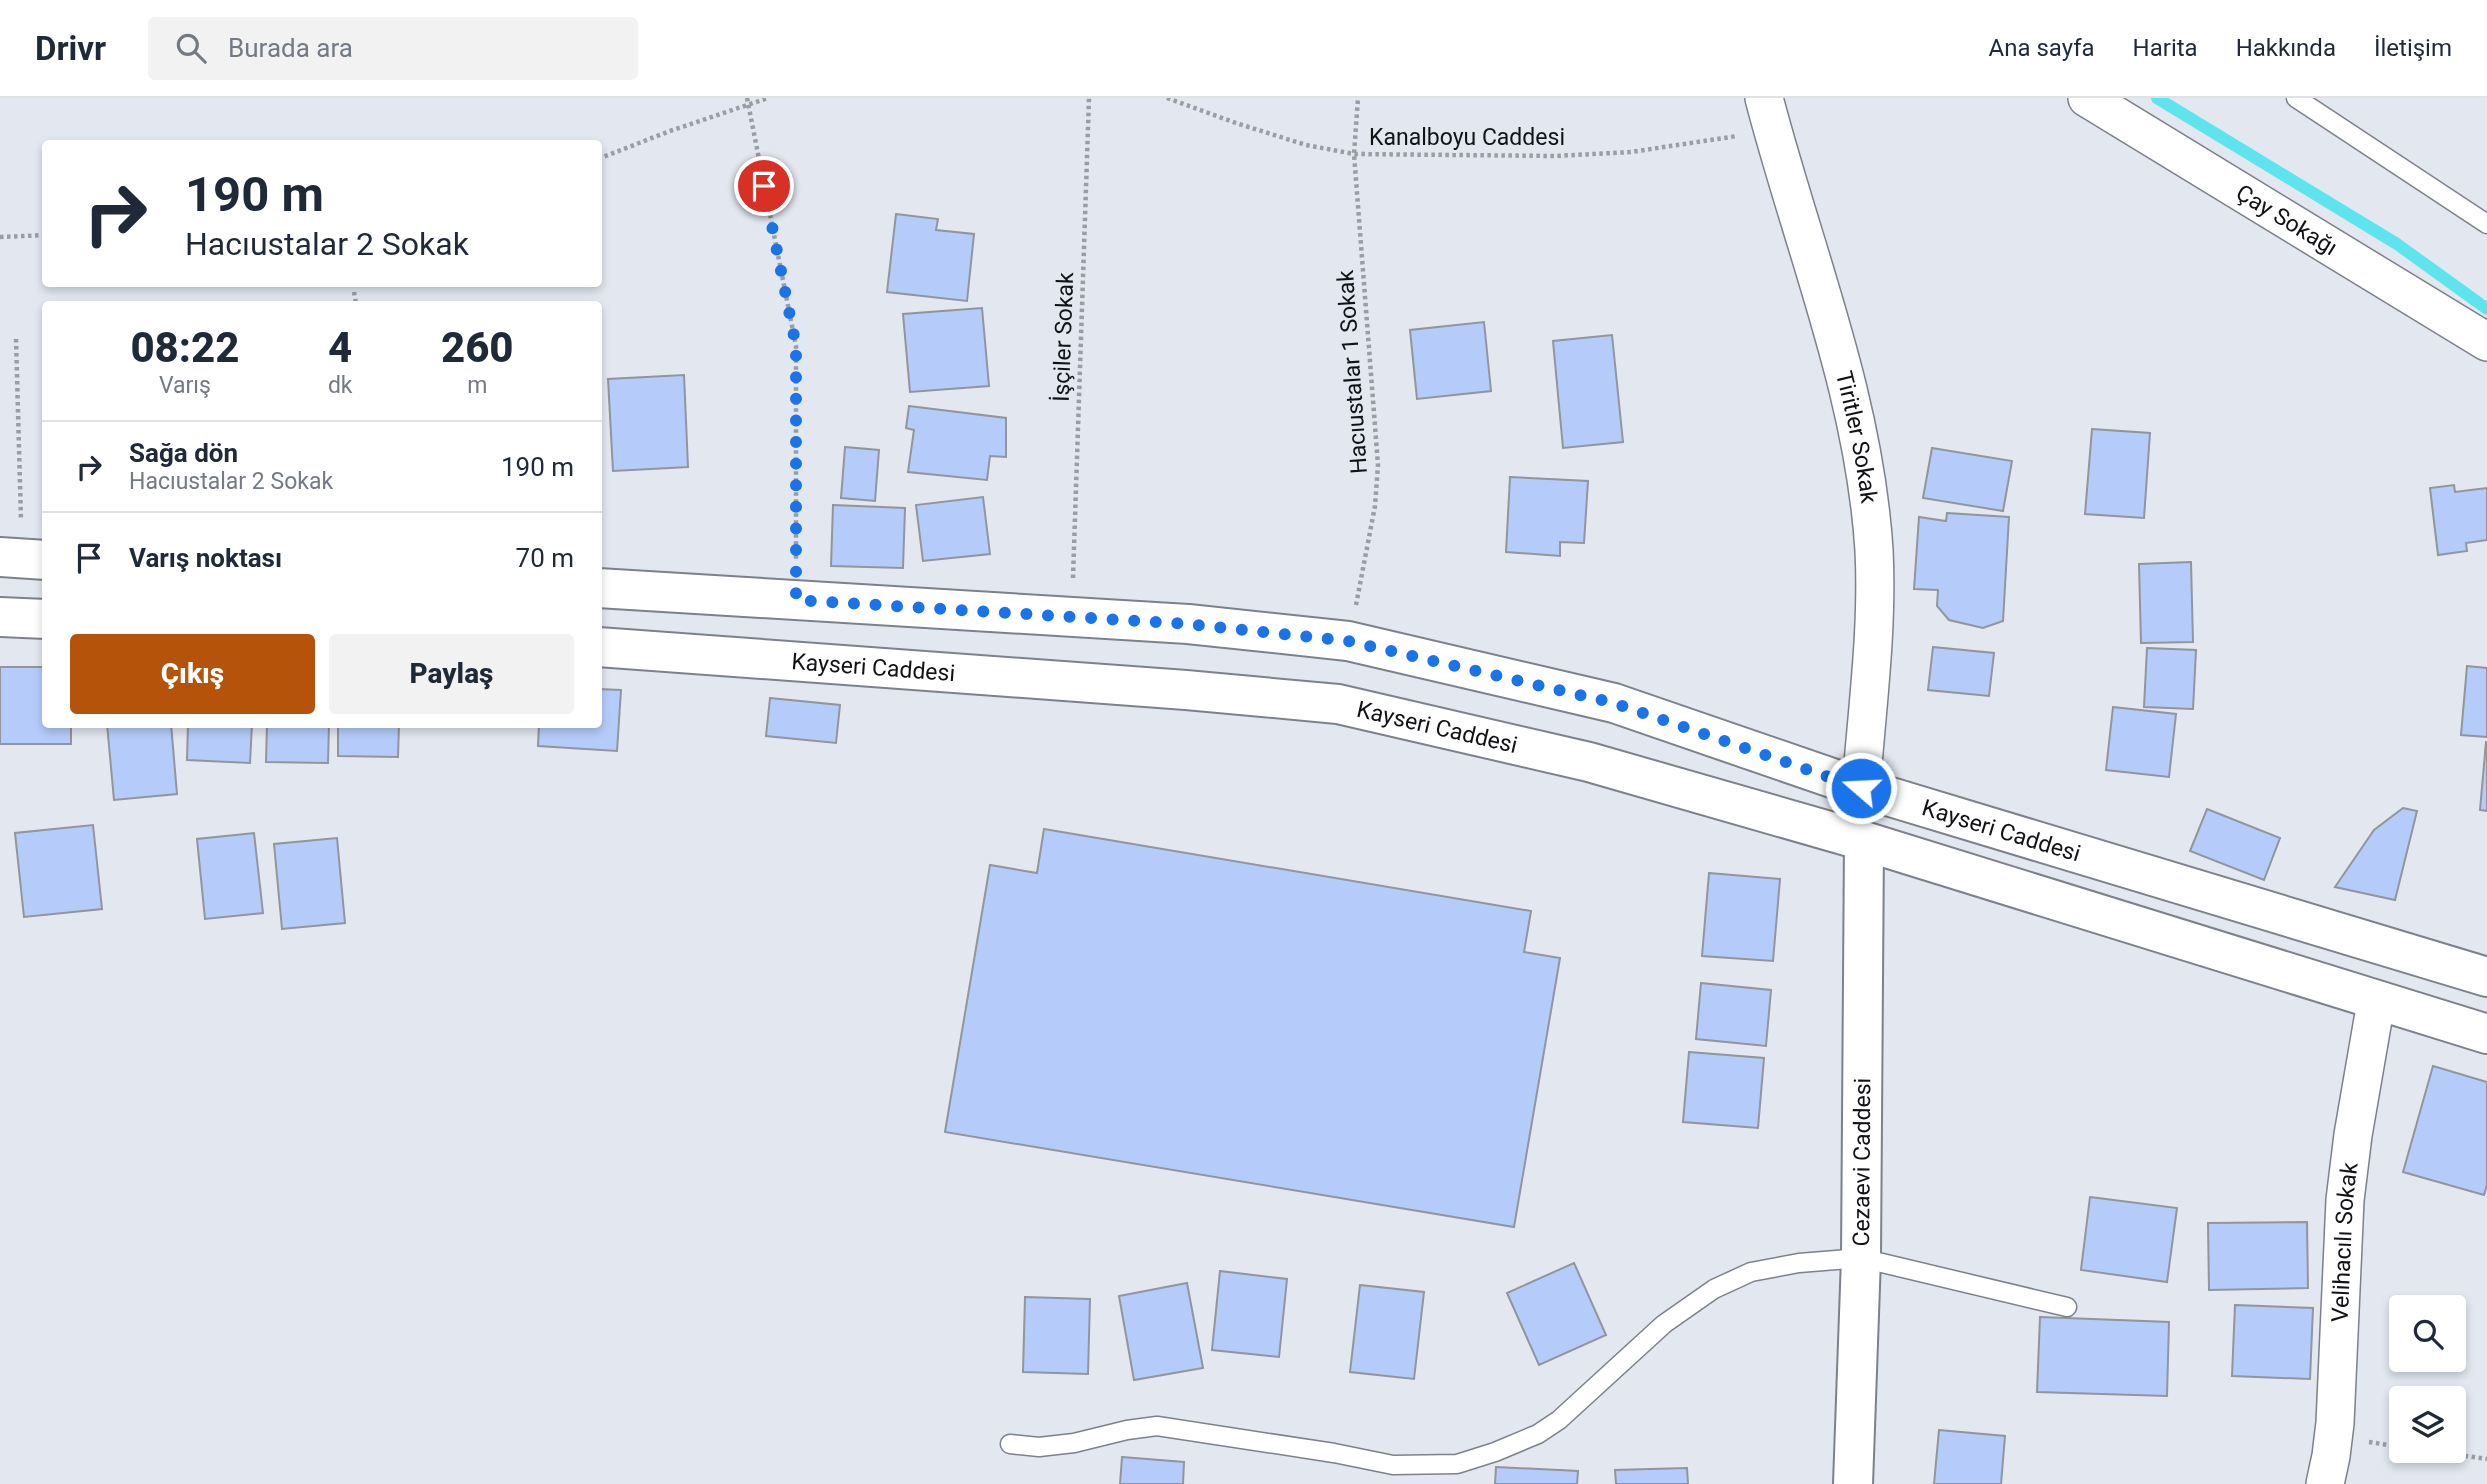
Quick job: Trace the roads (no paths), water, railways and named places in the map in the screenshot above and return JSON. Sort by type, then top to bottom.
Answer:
[{"type":"main road","name":"Kayseri Caddesi","points":[[602,588],[1188,624],[1348,641],[1614,703],[1861,788],[2487,977]]},
{"type":"main road","points":[[0,617],[42,619]]},
{"type":"main road","name":"Kayseri Caddesi","points":[[602,647],[1186,690],[1338,704],[1589,762],[1864,841],[2376,1002],[2487,1034]]},
{"type":"main road","name":"Cezaevi Caddesi","points":[[1853,1484],[1861,1258],[1864,841]]},
{"type":"street","name":"Çay Sokağı","points":[[2087,98],[2487,342]]},
{"type":"street","name":"Tiritler Sokak","points":[[1768,114],[1838,346],[1861,447],[1867,487],[1874,550],[1875,603],[1861,788]]},
{"type":"street","name":"Velihacılı Sokak","points":[[2325,1484],[2335,1423],[2345,1200],[2353,1135],[2376,1002]]},
{"type":"lane","points":[[2296,98],[2487,224]]},
{"type":"lane","points":[[1010,1444],[1050,1446],[1157,1426],[1334,1452],[1393,1465],[1457,1464],[1495,1452],[1549,1427],[1664,1324],[1714,1289],[1751,1272],[1799,1263],[1861,1258],[2067,1307]]},
{"type":"waterway","points":[[2157,98],[2397,244],[2487,309]]}]
